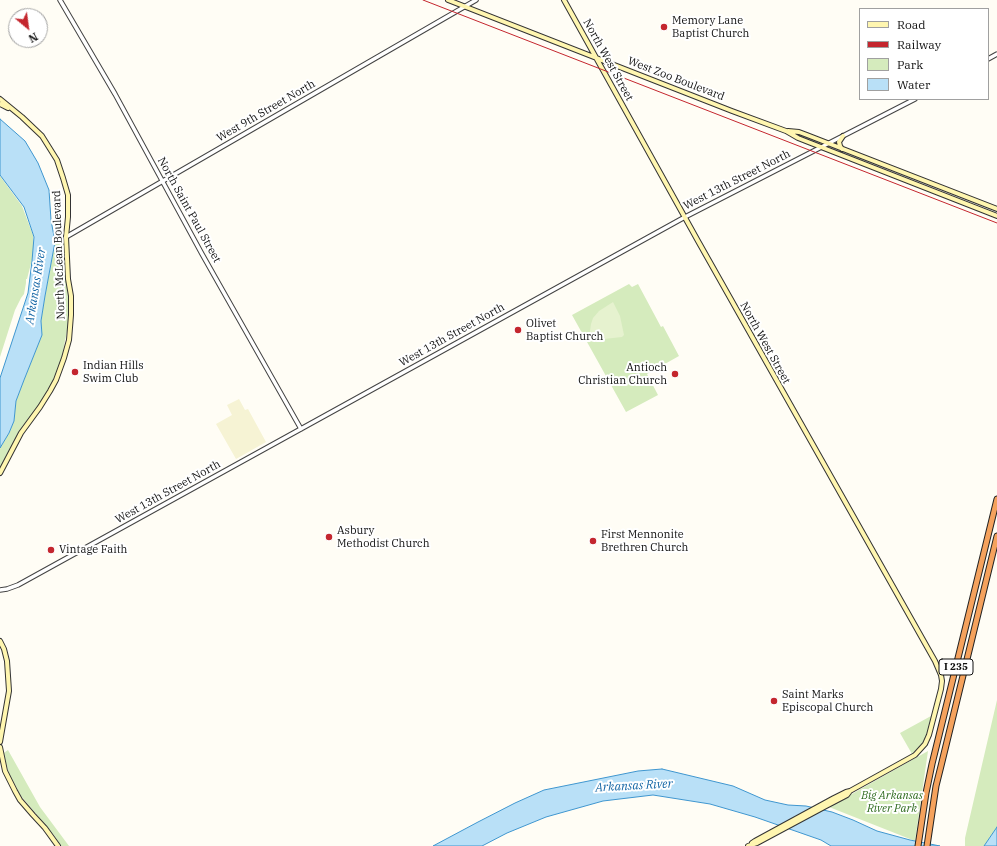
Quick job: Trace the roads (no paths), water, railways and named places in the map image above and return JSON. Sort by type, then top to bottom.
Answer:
[{"type":"highway","name":"I 235","points":[[918,846],[932,764],[997,499]]},
{"type":"highway","name":"I 235","points":[[927,846],[936,786],[997,536]]},
{"type":"main road","name":"West Zoo Boulevard","points":[[448,0],[786,131],[798,138],[822,146],[997,216]]},
{"type":"main road","name":"North West Street","points":[[564,0],[936,664],[941,676],[942,681],[939,696],[929,735],[915,755],[847,794],[749,846]]},
{"type":"main road","name":"North McLean Boulevard","points":[[0,99],[42,136],[57,160],[68,195],[66,237],[68,279],[71,296],[69,340],[57,377],[50,391],[22,433],[0,472]]},
{"type":"main road","name":"North McLean Boulevard","points":[[0,104],[12,110]]},
{"type":"main road","name":"West Zoo Boulevard","points":[[786,131],[799,132],[997,209]]},
{"type":"main road","points":[[842,149],[839,142],[843,136]]},
{"type":"main road","points":[[0,641],[7,661],[9,691],[8,704],[0,742]]},
{"type":"main road","points":[[0,747],[6,771],[15,791],[58,846]]},
{"type":"street","name":"North Saint Paul Street","points":[[60,0],[301,428]]},
{"type":"street","name":"West 9th Street North","points":[[66,237],[476,0]]},
{"type":"street","name":"West 13th Street North","points":[[0,590],[18,585],[685,217],[913,100]]},
{"type":"water","name":"Arkansas River","points":[[0,119],[25,141],[38,163],[49,190],[51,220],[55,242],[41,321],[42,335],[16,401],[14,421],[0,448],[0,378],[28,293],[34,237],[24,207],[0,175]]},
{"type":"water","name":"Arkansas River","points":[[662,769],[733,786],[765,800],[788,805],[806,806],[832,812],[877,831],[940,846],[831,846],[821,840],[755,817],[710,804],[653,795],[603,801],[546,817],[507,833],[482,846],[433,846],[515,803],[544,790],[638,771]]},
{"type":"water","points":[[997,827],[997,846],[984,846]]},
{"type":"railway","points":[[423,0],[997,223]]},
{"type":"place","name":"Memory Lane Baptist Church","points":[[664,27]]},
{"type":"place","name":"Olivet Baptist Church","points":[[518,330]]},
{"type":"place","name":"Indian Hills Swim Club","points":[[75,372]]},
{"type":"place","name":"Antioch Christian Church","points":[[675,374]]},
{"type":"place","name":"Asbury Methodist Church","points":[[329,537]]},
{"type":"place","name":"First Mennonite Brethren Church","points":[[593,541]]},
{"type":"place","name":"Vintage Faith","points":[[51,550]]},
{"type":"place","name":"Saint Marks Episcopal Church","points":[[774,701]]},
{"type":"park label","name":"Big Arkansas River Park","points":[[892,802]]}]
